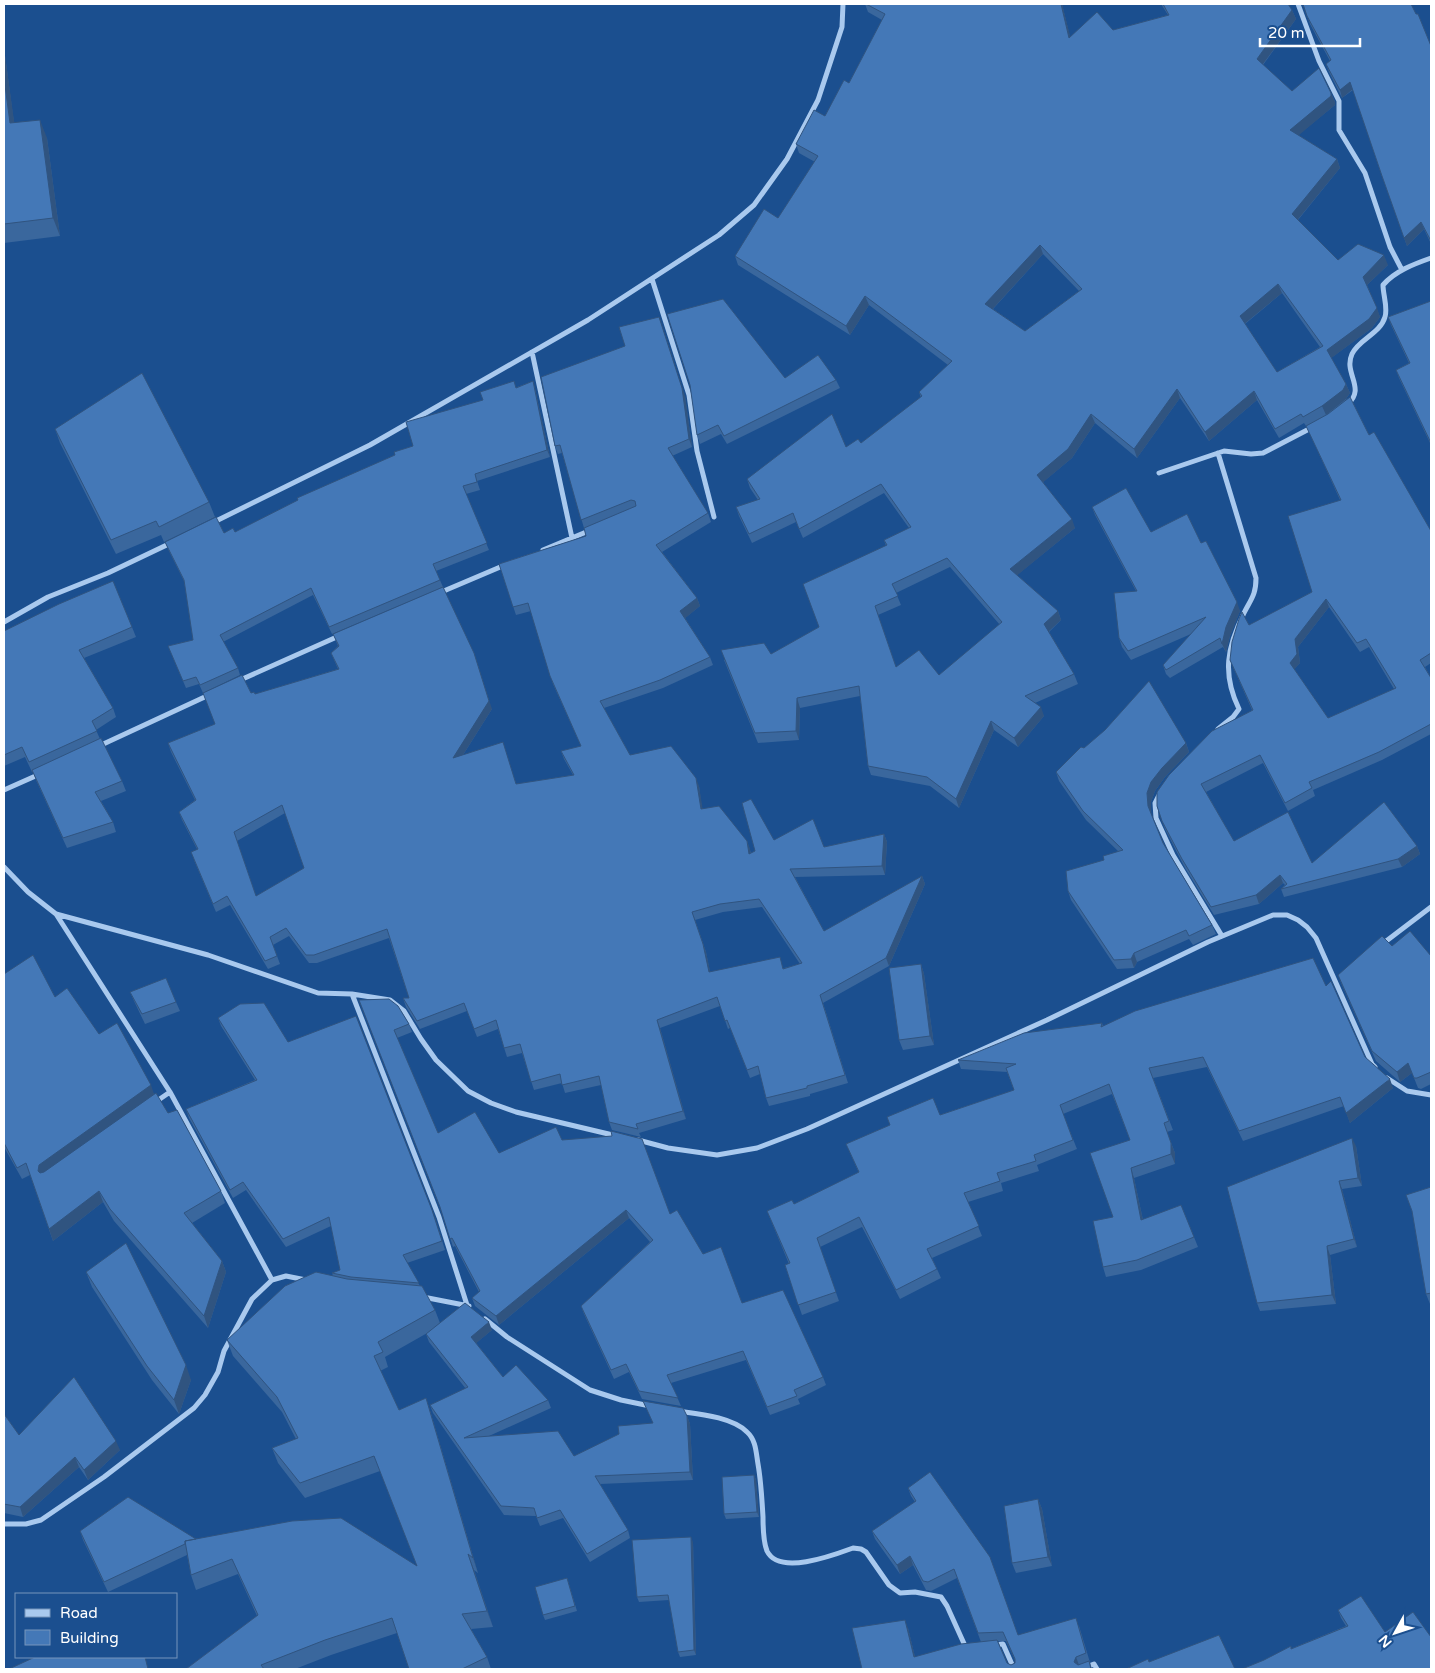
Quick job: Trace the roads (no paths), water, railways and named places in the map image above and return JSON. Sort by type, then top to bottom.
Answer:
[{"type":"street","points":[[205,526],[370,445],[588,320],[719,235],[754,205],[787,159],[818,100],[842,26],[843,4]]},
{"type":"street","points":[[1298,4],[1319,61],[1338,101],[1340,130],[1365,173],[1390,247],[1402,270]]},
{"type":"street","points":[[1342,409],[1352,401],[1356,390],[1356,382],[1349,366],[1352,355],[1359,345],[1380,328],[1386,316],[1383,285],[1388,278],[1402,270],[1431,258]]},
{"type":"street","points":[[652,279],[689,395],[697,451],[714,517]]},
{"type":"street","points":[[532,352],[572,538]]},
{"type":"street","points":[[1159,472],[1224,451],[1251,454],[1263,452],[1322,422]]},
{"type":"street","points":[[1214,733],[1233,717],[1239,709],[1231,692],[1228,655],[1232,636],[1256,592],[1256,578],[1218,453]]},
{"type":"street","points":[[539,552],[599,527]]},
{"type":"street","points":[[4,622],[48,597],[108,573],[179,539]]},
{"type":"street","points":[[430,597],[511,563]]},
{"type":"street","points":[[234,683],[348,632]]},
{"type":"street","points":[[94,749],[216,692]]},
{"type":"street","points":[[4,790],[49,770]]},
{"type":"street","points":[[1161,791],[1155,803],[1156,818],[1173,855],[1222,936]]},
{"type":"street","points":[[4,867],[28,892],[56,914],[170,1092],[272,1280]]},
{"type":"street","points":[[1377,948],[1431,907]]},
{"type":"street","points":[[56,914],[208,955],[318,993],[352,994],[390,1000],[398,1004],[404,1011],[436,1060],[468,1091],[491,1103],[516,1112],[622,1137]]},
{"type":"street","points":[[632,1139],[668,1148],[717,1155],[757,1148],[807,1129],[1048,1020],[1222,936],[1273,915],[1292,918],[1308,927],[1316,938],[1372,1064],[1393,1084],[1407,1091],[1431,1095]]},
{"type":"street","points":[[1333,978],[1340,973]]},
{"type":"street","points":[[352,994],[439,1217],[468,1306]]},
{"type":"street","points":[[146,1108],[170,1092]]},
{"type":"street","points":[[4,1524],[26,1524],[41,1520],[104,1477],[194,1408],[214,1380],[224,1351],[252,1298],[272,1280],[286,1276],[309,1281]]},
{"type":"street","points":[[414,1296],[468,1306],[474,1311]]},
{"type":"street","points":[[481,1316],[507,1337],[590,1390],[621,1400],[658,1407]]},
{"type":"street","points":[[668,1409],[715,1417],[739,1425],[752,1438],[761,1479],[764,1536],[767,1551],[775,1560],[793,1563],[802,1562],[853,1548],[861,1549],[866,1552],[889,1584],[900,1593],[915,1592],[941,1596],[965,1648],[974,1647]]},
{"type":"street","points":[[984,1646],[1004,1644],[1014,1669]]},
{"type":"street","points":[[1081,1669],[1094,1664],[1096,1669]]}]
